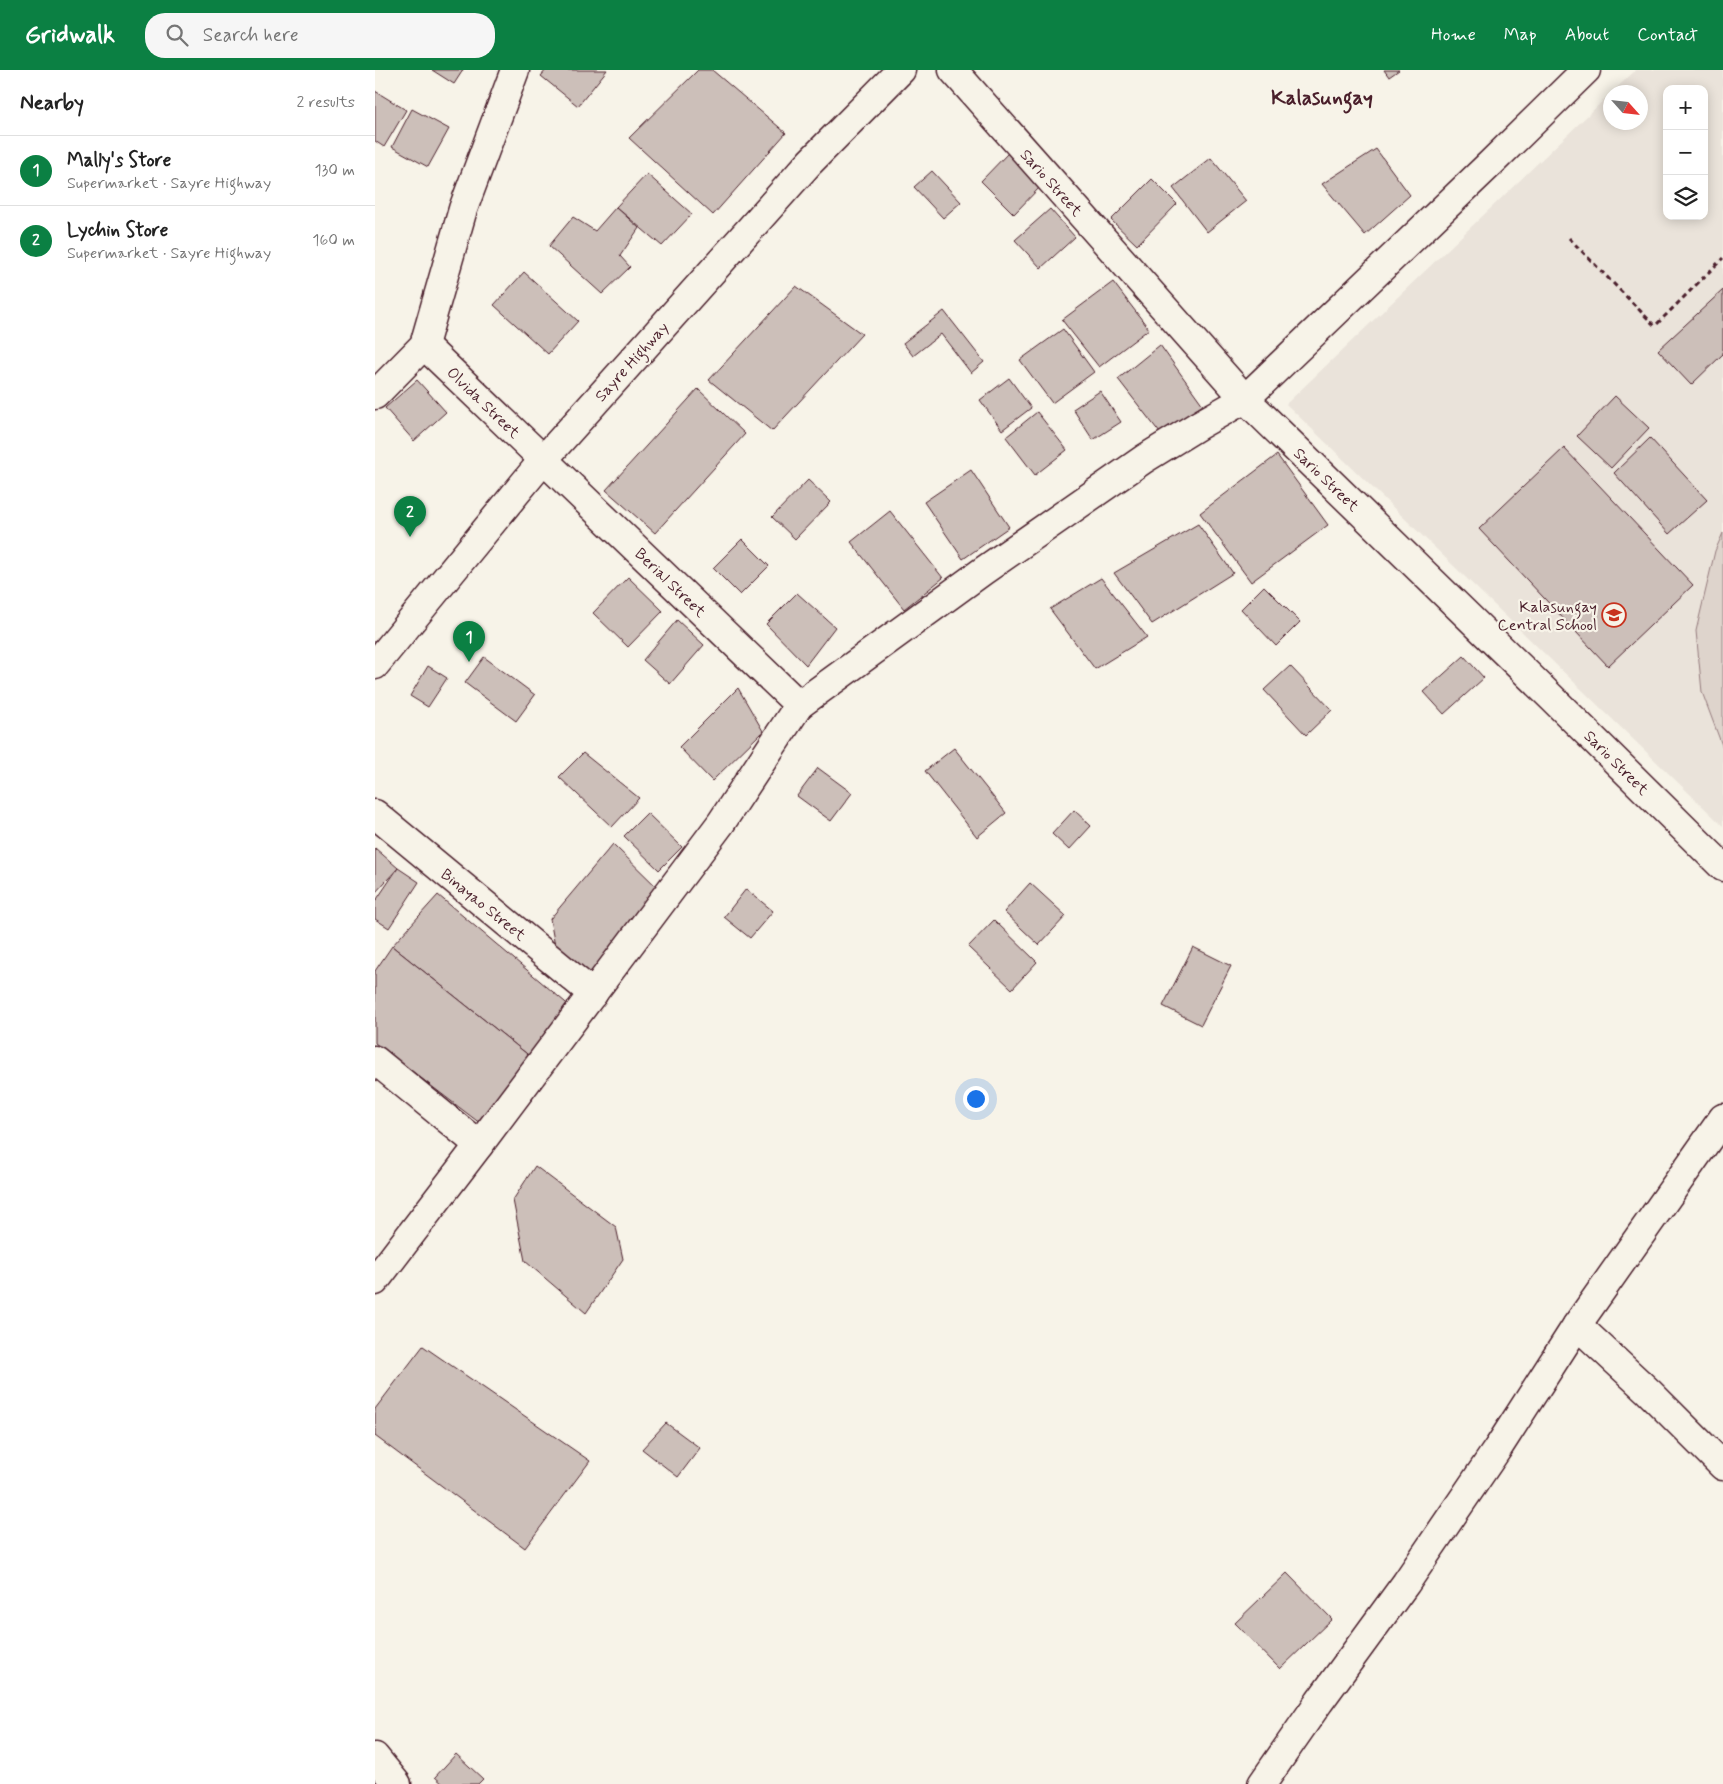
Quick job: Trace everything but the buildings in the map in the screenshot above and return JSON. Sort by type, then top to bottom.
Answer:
[{"type":"main road","points":[[375,395],[424,345],[463,209],[515,70]]},
{"type":"main road","name":"Sayre Highway","points":[[375,665],[544,459],[810,162],[901,70]]},
{"type":"main road","name":"Sario Street","points":[[953,70],[1245,399],[1723,867]]},
{"type":"main road","points":[[375,1281],[479,1146],[721,823],[799,705],[983,571],[1121,475],[1199,425],[1245,399],[1586,70]]},
{"type":"main road","name":"Olvida Street","points":[[424,345],[544,459]]},
{"type":"main road","name":"Berial Street","points":[[544,459],[799,705]]},
{"type":"main road","name":"Binayao Street","points":[[375,814],[593,994]]},
{"type":"main road","points":[[375,1060],[479,1146]]},
{"type":"main road","points":[[1262,1784],[1406,1583],[1498,1448],[1577,1325],[1723,1118]]},
{"type":"main road","points":[[1577,1325],[1649,1392],[1723,1466]]},
{"type":"main road","points":[[375,1757],[397,1784]]},
{"type":"path","points":[[1569,238],[1655,326],[1723,258]]},
{"type":"shaded area","name":"Kalasungay Central School","points":[[1636,70],[1723,70],[1723,826],[1286,404],[1603,101],[1603,130],[1648,130],[1648,85],[1620,85]]},
{"type":"shaded area","points":[[1723,533],[1723,748],[1702,692],[1696,631],[1715,551]]},
{"type":"place","name":"Lychin Store","points":[[410,537]]},
{"type":"place","name":"Kalasungay Central School","points":[[1614,615]]},
{"type":"place","name":"Mally's Store","points":[[469,662]]},
{"type":"district","name":"Kalasungay","points":[[1322,97]]}]
